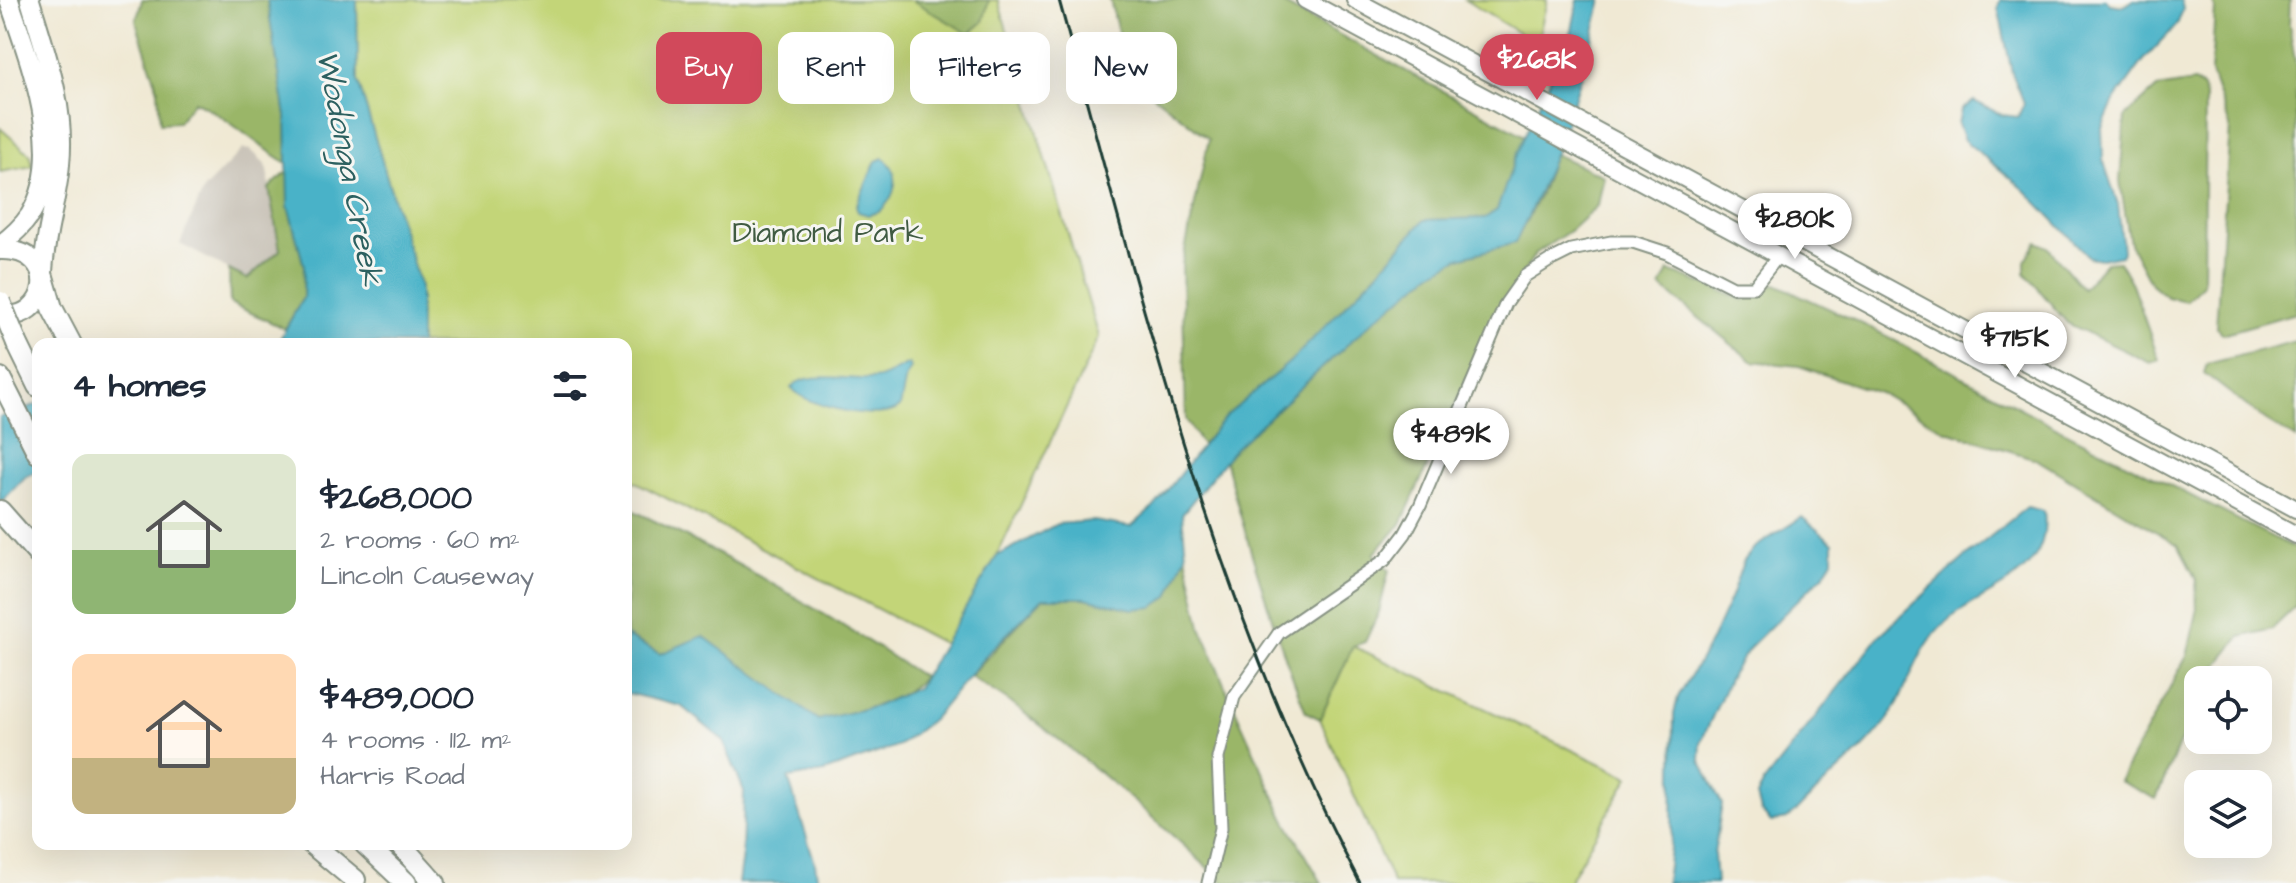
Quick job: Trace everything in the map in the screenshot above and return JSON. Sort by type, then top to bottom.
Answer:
[{"type":"highway","points":[[43,276],[68,338]]},
{"type":"highway","points":[[0,302],[32,373]]},
{"type":"highway","points":[[0,378],[32,441]]},
{"type":"highway","points":[[0,511],[32,547]]},
{"type":"highway","points":[[319,850],[357,881]]},
{"type":"highway","points":[[327,850],[357,881]]},
{"type":"highway","points":[[371,850],[406,883]]},
{"type":"highway","points":[[405,850],[435,883]]},
{"type":"main road","points":[[0,248],[22,226],[34,208],[45,156],[40,102],[9,0]]},
{"type":"main road","points":[[0,314],[15,315],[31,307],[39,296],[44,243],[61,162],[61,124],[52,75],[30,0]]},
{"type":"main road","points":[[1305,0],[2296,535]]},
{"type":"main road","points":[[1355,0],[2296,509]]},
{"type":"main road","points":[[1779,255],[1789,235]]},
{"type":"main road","points":[[0,248],[35,261],[43,276]]},
{"type":"street","points":[[1208,883],[1221,828],[1218,758],[1234,697],[1279,633],[1385,560],[1405,534],[1420,506],[1506,303],[1525,276],[1571,250],[1611,242],[1633,242],[1667,253],[1733,287],[1754,287],[1779,255]]},
{"type":"shaded area","points":[[243,149],[251,150],[266,165],[280,250],[247,279],[180,244],[204,189]]},
{"type":"green space","points":[[142,0],[267,0],[286,116],[287,163],[194,101],[178,122],[160,123],[158,90],[136,21]]},
{"type":"green space","name":"Diamond Park","points":[[357,0],[998,0],[1008,32],[910,32],[910,104],[1029,104],[1099,337],[997,556],[944,644],[632,480],[632,338],[420,338],[420,287],[358,81]]},
{"type":"green space","points":[[912,0],[989,0],[983,22],[971,32],[966,32]]},
{"type":"green space","points":[[1110,0],[1276,0],[1525,136],[1498,210],[1485,218],[1424,220],[1327,326],[1234,411],[1202,445],[1186,420],[1182,264],[1209,139],[1165,104],[1177,104],[1177,32],[1118,32]]},
{"type":"green space","points":[[1465,0],[1547,0],[1537,44]]},
{"type":"green space","points":[[2212,0],[2290,0],[2289,24],[2296,67],[2296,313],[2222,334],[2216,327],[2230,127],[2211,73],[2215,8]]},
{"type":"green space","points":[[2194,82],[2203,88],[2205,97],[2203,284],[2186,301],[2167,297],[2151,284],[2130,244],[2120,181],[2125,117],[2157,88]]},
{"type":"green space","points":[[0,128],[30,154],[33,166],[0,172]]},
{"type":"green space","points":[[1554,154],[1604,176],[1598,205],[1571,230],[1535,254],[1492,323],[1401,524],[1374,554],[1389,570],[1379,612],[1365,642],[1353,646],[1320,719],[1306,712],[1294,681],[1262,587],[1225,460],[1375,319],[1432,273],[1459,258],[1515,243],[1541,192]]},
{"type":"green space","points":[[288,171],[288,206],[304,266],[303,298],[285,329],[230,303],[229,270],[247,279],[280,250],[269,188]]},
{"type":"green space","points":[[2037,242],[2048,247],[2083,289],[2106,262],[2119,261],[2132,284],[2159,360],[2150,363],[2067,323],[2025,273],[2025,261]]},
{"type":"green space","points":[[1669,271],[1744,300],[1776,284],[1873,329],[2063,431],[2296,549],[2296,606],[2272,629],[2240,637],[2217,666],[2184,666],[2184,733],[2156,799],[2119,781],[2187,656],[2197,613],[2196,579],[2178,545],[2036,459],[1944,430],[1882,394],[1799,366],[1752,361],[1661,287]]},
{"type":"green space","points":[[2296,341],[2296,439],[2265,420],[2204,373],[2207,364]]},
{"type":"green space","points":[[632,510],[778,587],[923,677],[913,687],[888,701],[818,720],[779,693],[660,654],[632,639]]},
{"type":"green space","points":[[1186,555],[1201,627],[1226,689],[1284,818],[1322,883],[1224,883],[1093,767],[1011,703],[970,676],[1043,598],[1085,598],[1133,609],[1169,596]]},
{"type":"green space","points":[[1353,646],[1629,777],[1568,883],[1393,883],[1320,719]]},
{"type":"water","name":"Wodonga Creek","points":[[267,0],[357,0],[358,81],[420,287],[420,338],[280,338],[303,298],[304,266],[288,206],[286,116]]},
{"type":"water","points":[[1578,0],[1602,0],[1566,124],[1515,243],[1459,258],[1432,273],[1375,319],[1235,448],[1182,514],[1186,555],[1169,596],[1153,607],[1133,609],[1085,598],[1043,598],[988,653],[933,719],[899,745],[824,772],[788,778],[815,863],[818,883],[738,883],[744,791],[723,740],[681,706],[632,694],[632,639],[660,654],[703,636],[818,720],[877,706],[917,688],[997,556],[1057,524],[1094,521],[1131,527],[1154,507],[1225,417],[1293,359],[1424,220],[1485,218],[1497,210],[1516,155],[1572,30]]},
{"type":"water","points":[[2000,0],[2106,0],[2110,4],[2124,6],[2134,0],[2181,0],[2183,9],[2177,25],[2144,60],[2113,103],[2102,128],[2103,159],[2118,205],[2121,255],[2101,259],[2089,257],[2025,190],[1964,140],[1958,124],[1961,110],[1974,101],[2002,115],[2018,117],[2024,103],[2012,73],[1998,7]]},
{"type":"water","points":[[883,158],[890,164],[895,178],[893,193],[879,212],[868,215],[858,212],[856,206],[876,161]]},
{"type":"water","points":[[909,364],[911,368],[900,407],[890,412],[844,411],[812,401],[791,388],[798,382],[819,377],[879,378]]},
{"type":"water","points":[[32,406],[32,474],[0,503],[0,417]]},
{"type":"water","points":[[2027,507],[2044,511],[2044,536],[2034,558],[2015,578],[1941,627],[1920,657],[1893,712],[1873,738],[1787,819],[1771,822],[1761,811],[1757,796],[1764,782],[1880,635],[1965,557]]},
{"type":"water","points":[[1802,517],[1833,543],[1833,560],[1825,573],[1752,645],[1732,673],[1701,742],[1700,760],[1722,804],[1714,854],[1716,883],[1666,883],[1672,830],[1674,714],[1678,697],[1710,643],[1743,562],[1754,548]]},
{"type":"railway","points":[[1059,0],[1152,338],[1222,560],[1308,777],[1360,883]]}]
